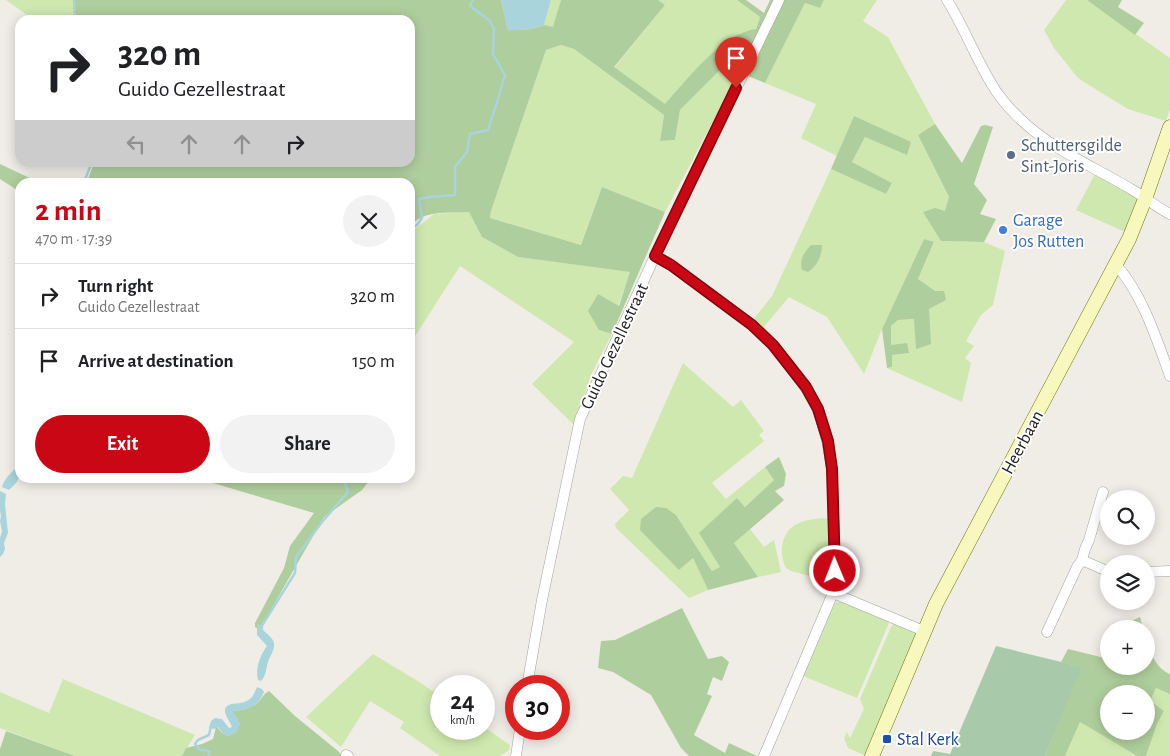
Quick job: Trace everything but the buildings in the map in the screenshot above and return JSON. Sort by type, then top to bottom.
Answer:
[{"type":"street","name":"Guido Gezellestraat","points":[[529,675],[542,600],[580,418],[655,256],[779,0]]},
{"type":"street","points":[[947,0],[992,85],[1007,106],[1023,123],[1052,145],[1133,190],[1170,214]]},
{"type":"street","name":"Heerbaan","points":[[872,756],[924,631],[946,585],[1129,239],[1170,127]]},
{"type":"street","points":[[655,256],[671,265],[752,325],[773,345],[806,387],[818,409],[828,441],[832,469],[834,593],[764,756]]},
{"type":"street","points":[[1116,265],[1128,279],[1155,332],[1170,376]]},
{"type":"street","points":[[1047,632],[1082,560],[1100,502]]},
{"type":"street","points":[[1082,560],[1100,568]]},
{"type":"street","points":[[1155,572],[1170,571]]},
{"type":"street","points":[[834,593],[924,631]]},
{"type":"street","points":[[516,756],[518,740]]},
{"type":"green space","points":[[6,0],[74,0],[75,15],[27,15]]},
{"type":"green space","points":[[74,0],[501,0],[508,30],[531,29],[544,25],[553,27],[561,0],[658,0],[665,5],[614,67],[665,104],[694,71],[718,48],[743,32],[756,29],[760,17],[737,0],[746,0],[764,13],[770,0],[774,0],[739,72],[725,65],[680,110],[675,140],[660,141],[664,115],[574,49],[561,45],[546,50],[490,218],[581,245],[602,187],[665,212],[612,334],[599,330],[588,311],[598,294],[619,306],[630,272],[518,257],[482,237],[469,212],[431,214],[415,222],[415,178],[88,178],[93,167],[415,167],[415,15],[75,15]]},
{"type":"green space","points":[[551,0],[561,0],[554,28],[544,25]]},
{"type":"green space","points":[[658,0],[737,0],[760,17],[756,29],[706,59],[665,105],[614,68],[665,5]]},
{"type":"green space","points":[[784,0],[824,0],[820,8],[805,3],[765,83],[748,76]]},
{"type":"green space","points":[[824,0],[877,0],[863,21],[888,37],[935,124],[918,135],[949,197],[941,241],[984,242],[1005,251],[993,305],[981,315],[966,341],[974,346],[965,358],[971,363],[962,402],[887,368],[892,367],[892,355],[909,353],[891,345],[891,326],[898,320],[914,319],[946,300],[918,279],[934,243],[924,239],[882,329],[864,374],[827,317],[789,297],[762,329],[752,321],[772,296],[831,169],[886,194],[892,183],[852,162],[865,137],[907,154],[854,116],[837,156],[801,138],[816,104],[765,83],[805,3],[820,8]]},
{"type":"green space","points":[[1066,0],[1087,0],[1170,58],[1170,109],[1166,121],[1128,109],[1078,78],[1054,48],[1044,30]]},
{"type":"green space","points":[[1087,0],[1122,0],[1118,7],[1144,23],[1135,35]]},
{"type":"green space","points":[[561,45],[574,49],[664,115],[660,141],[675,140],[680,110],[725,65],[739,72],[665,212],[602,187],[581,245],[490,218],[546,50]]},
{"type":"green space","points":[[854,116],[911,142],[907,155],[865,137],[852,162],[892,183],[886,194],[831,169]]},
{"type":"green space","points":[[935,124],[962,163],[981,126],[993,127],[974,184],[987,200],[980,214],[996,219],[984,242],[941,241],[923,212],[935,208],[945,211],[949,197],[918,135]]},
{"type":"green space","points":[[0,164],[30,178],[15,178],[15,189],[0,179]]},
{"type":"green space","points":[[1095,174],[1138,198],[1125,232],[1076,210]]},
{"type":"green space","points":[[469,212],[482,237],[518,257],[631,272],[618,306],[599,330],[612,334],[592,373],[574,425],[532,384],[574,342],[460,266],[415,336],[415,229],[434,214]]},
{"type":"green space","points":[[924,239],[934,242],[918,279],[935,291],[944,291],[946,300],[929,309],[931,344],[916,349],[914,319],[898,320],[891,326],[891,345],[907,343],[909,353],[892,355],[892,367],[887,368],[882,329]]},
{"type":"green space","points":[[811,245],[822,245],[822,249],[816,264],[808,272],[802,270],[801,263],[804,254]]},
{"type":"green space","points":[[683,363],[733,407],[741,400],[764,431],[759,435],[764,441],[712,483],[726,499],[765,467],[774,480],[745,507],[737,498],[721,567],[712,571],[676,515],[679,570],[693,558],[708,590],[689,598],[616,528],[615,524],[629,510],[610,489],[623,476],[632,478]]},
{"type":"green space","points":[[779,457],[786,474],[784,486],[775,491],[784,500],[734,543],[758,577],[708,590],[693,558],[679,570],[640,530],[641,519],[656,507],[666,508],[676,515],[712,571],[720,567],[699,533],[737,498],[745,507],[774,480],[765,467]]},
{"type":"green space","points":[[213,483],[367,483],[362,490],[324,517],[261,627],[264,633],[255,627],[255,623],[284,568],[290,546],[314,513]]},
{"type":"green space","points":[[822,518],[829,519],[829,581],[791,571],[786,568],[782,556],[785,536],[793,526],[804,521]]},
{"type":"green space","points":[[750,529],[764,547],[774,540],[781,572],[758,577],[734,543]]},
{"type":"green space","points":[[842,601],[889,623],[857,698],[803,676],[831,609],[834,604]]},
{"type":"green space","points":[[682,608],[708,659],[722,656],[729,662],[722,681],[713,677],[707,694],[712,696],[694,735],[725,753],[729,743],[757,756],[689,756],[681,748],[651,695],[613,672],[598,668],[601,641],[615,640]]},
{"type":"green space","points":[[895,623],[914,632],[916,636],[866,756],[848,748],[844,738],[847,732],[850,738],[864,709],[860,699],[891,627]]},
{"type":"green space","points":[[996,646],[1082,667],[1045,756],[931,756],[933,751],[950,754]]},
{"type":"green space","points":[[1068,649],[1100,657],[1100,675],[1155,675],[1155,660],[1165,672],[1170,674],[1170,694],[1156,688],[1155,690],[1155,685],[1100,685],[1100,734],[1080,722],[1065,756],[1045,756],[1081,667],[1061,662]]},
{"type":"green space","points":[[373,654],[430,689],[430,740],[495,740],[495,735],[510,745],[509,750],[500,756],[440,756],[400,728],[404,722],[370,701],[341,747],[306,717]]},
{"type":"green space","points":[[63,679],[195,735],[182,756],[75,756],[0,728],[0,692],[49,713]]},
{"type":"green space","points":[[1156,688],[1170,694],[1170,756],[1146,756],[1152,740],[1155,740],[1155,730],[1164,711],[1155,705]]},
{"type":"green space","points":[[269,691],[342,756],[182,756],[186,748],[213,739],[216,727],[228,736],[236,732],[238,720],[233,711],[252,707]]},
{"type":"green space","points":[[1155,705],[1164,711],[1155,730]]},
{"type":"green space","points":[[1080,722],[1100,734],[1100,740],[1110,740],[1137,756],[1065,756]]},
{"type":"green space","points":[[6,731],[75,756],[0,756],[0,749]]},
{"type":"green space","points":[[1110,740],[1152,740],[1146,756],[1137,756]]},
{"type":"water","points":[[501,0],[551,0],[544,25],[531,29],[508,31]]},
{"type":"water","points":[[15,469],[16,483],[9,490],[2,487],[7,477]]},
{"type":"water","points":[[0,491],[6,494],[5,504],[8,533],[4,543],[5,549],[0,557],[2,531]]},
{"type":"water","points":[[257,624],[263,626],[263,630],[274,643],[265,675],[261,681],[258,680],[257,676],[258,667],[260,658],[267,646],[257,635]]},
{"type":"water","points":[[257,687],[264,692],[259,701],[247,709],[233,711],[240,724],[236,732],[228,736],[224,735],[218,727],[215,729],[209,728],[211,721],[215,718],[222,719],[229,728],[232,727],[226,714],[226,707],[230,704],[249,700]]},
{"type":"waterway","points":[[74,0],[75,15]]},
{"type":"waterway","points":[[415,226],[422,218],[419,199],[455,195],[455,167],[467,152],[470,134],[488,130],[505,75],[493,54],[494,29],[490,21],[470,6],[473,0]]},
{"type":"waterway","points":[[86,178],[90,167]]},
{"type":"waterway","points":[[262,628],[295,573],[296,557],[322,522],[348,492],[345,483]]},
{"type":"waterway","points":[[208,756],[210,752],[200,750],[195,744],[198,740],[209,735],[211,726]]},
{"type":"place","name":"Schuttersgilde Sint-Joris","points":[[1011,155]]},
{"type":"place","name":"Garage Jos Rutten","points":[[1003,230]]},
{"type":"place","name":"Stal Kerk","points":[[887,739]]},
{"type":"route","points":[[736,88],[655,256],[671,265],[752,325],[773,345],[806,387],[818,409],[828,441],[832,469],[835,571]]}]
